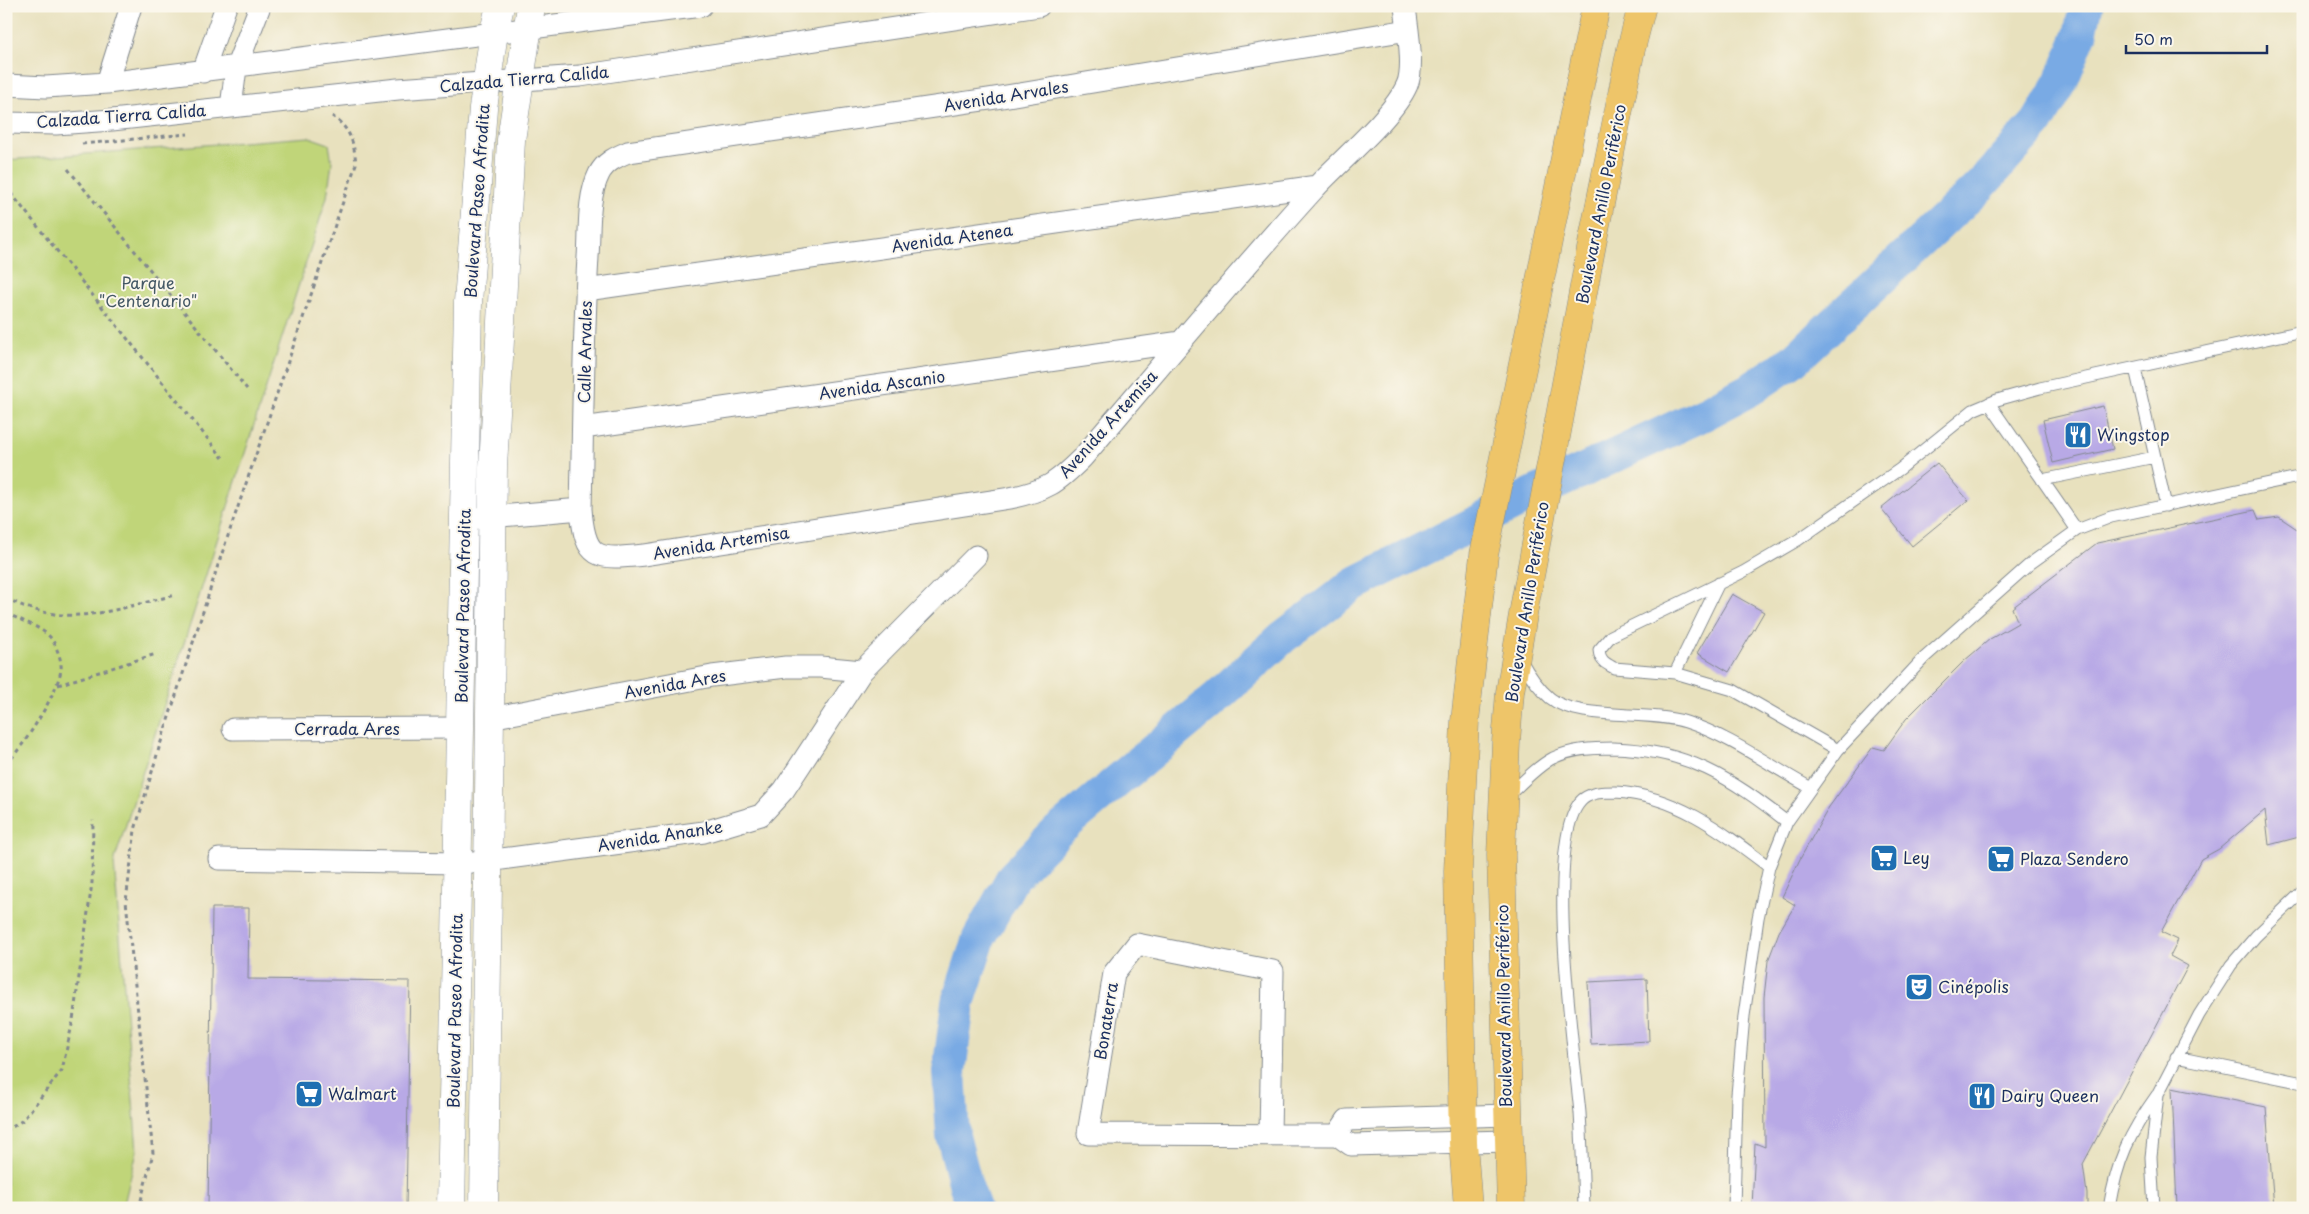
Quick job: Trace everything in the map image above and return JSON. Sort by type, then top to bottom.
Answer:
[{"type":"main road","name":"Boulevard Anillo Periférico","points":[[1511,1208],[1500,856],[1506,742],[1516,651],[1543,503],[1631,49],[1642,6]]},
{"type":"main road","points":[[1468,1208],[1463,1131],[1458,871],[1465,721],[1484,555],[1546,262],[1594,8]]},
{"type":"street","points":[[107,83],[131,6]]},
{"type":"street","points":[[203,72],[226,6]]},
{"type":"street","points":[[231,108],[236,68],[260,6]]},
{"type":"street","name":"Boulevard Paseo Afrodita","points":[[452,1208],[468,302],[478,153],[494,32],[500,6]]},
{"type":"street","name":"Calzada Tierra Calida","points":[[6,85],[46,87],[107,83],[236,68],[286,59],[494,32],[529,18],[701,6]]},
{"type":"street","name":"Calzada Tierra Calida","points":[[6,123],[56,124],[112,120],[398,89],[580,76],[1039,6]]},
{"type":"street","name":"Avenida Artemisa","points":[[586,542],[596,553],[615,558],[832,526],[1038,492],[1055,483],[1083,457],[1317,186],[1392,107],[1408,84],[1408,30],[1405,6]]},
{"type":"street","name":"Boulevard Paseo Afrodita","points":[[484,1208],[491,517],[511,140],[529,18]]},
{"type":"street","name":"Avenida Arvales","points":[[606,164],[628,152],[989,99],[1408,30]]},
{"type":"street","name":"Calle Arvales","points":[[586,542],[581,509],[586,290],[591,208],[599,174],[606,164]]},
{"type":"street","name":"Avenida Atenea","points":[[586,290],[1317,186]]},
{"type":"street","name":"Avenida Ascanio","points":[[583,428],[1181,342]]},
{"type":"street","points":[[464,518],[581,509]]},
{"type":"street","name":"Avenida Ananke","points":[[219,859],[458,863],[487,861],[704,832],[761,815],[784,790],[862,671],[976,556]]},
{"type":"street","name":"Avenida Ares","points":[[490,718],[712,676],[786,667],[820,667],[862,671]]},
{"type":"street","name":"Cerrada Ares","points":[[233,729],[460,728]]},
{"type":"street","name":"Bonaterra","points":[[1270,1134],[1273,971],[1138,944],[1114,973],[1088,1134],[1337,1135]]},
{"type":"street","points":[[1463,1131],[1407,1119],[1347,1120],[1337,1135],[1351,1145],[1407,1144],[1463,1131],[1508,1128]]},
{"type":"street","points":[[1407,1119],[1407,1144]]},
{"type":"lane","points":[[1838,750],[1733,690],[1675,673],[1614,668],[1600,658],[1599,650],[1611,636],[1742,572],[1798,540],[1900,469],[1973,410],[1989,403],[2040,388],[2303,331]]},
{"type":"lane","points":[[2135,368],[2166,506]]},
{"type":"lane","points":[[1989,403],[2077,530]]},
{"type":"lane","points":[[2042,480],[2155,457]]},
{"type":"lane","points":[[1734,1208],[1738,1095],[1744,1016],[1758,918],[1769,867],[1787,822],[1838,750],[1869,714],[1924,658],[2031,563],[2077,530],[2111,518],[2303,476]]},
{"type":"lane","points":[[1675,673],[1719,583]]},
{"type":"lane","points":[[1516,651],[1534,682],[1550,698],[1566,707],[1589,712],[1663,716],[1686,722],[1744,749],[1810,788]]},
{"type":"lane","points":[[1503,801],[1552,758],[1570,751],[1598,748],[1639,749],[1674,756],[1705,767],[1731,781],[1787,822]]},
{"type":"lane","points":[[1584,1208],[1580,1115],[1565,959],[1564,910],[1567,835],[1575,808],[1582,799],[1592,793],[1625,793],[1653,799],[1683,809],[1714,826],[1769,867]]},
{"type":"lane","points":[[2108,1208],[2116,1170],[2124,1148],[2134,1128],[2158,1094],[2199,1015],[2231,965],[2256,936],[2303,891]]},
{"type":"lane","points":[[2176,1057],[2303,1083]]},
{"type":"lane","points":[[2154,1208],[2151,1157],[2158,1094]]},
{"type":"path","points":[[139,1208],[153,1153],[126,901],[135,830],[159,748],[219,562],[356,164],[354,141],[340,122],[327,115]]},
{"type":"path","points":[[76,144],[195,133]]},
{"type":"path","points":[[68,169],[247,389]]},
{"type":"path","points":[[6,187],[223,458]]},
{"type":"path","points":[[6,598],[25,608],[56,616],[96,614],[176,595]]},
{"type":"path","points":[[6,613],[42,631],[54,642],[62,666],[58,685],[14,758],[6,764]]},
{"type":"path","points":[[58,685],[156,654]]},
{"type":"path","points":[[6,1131],[23,1120],[62,1070],[73,1020],[92,883],[93,820]]},
{"type":"green space","name":"Parque \"Centenario\"","points":[[309,137],[329,144],[332,163],[327,197],[114,862],[137,1151],[123,1208],[6,1208],[6,160]]},
{"type":"building","name":"Wingstop","points":[[2103,406],[2113,449],[2053,463],[2043,420]]},
{"type":"building","points":[[1937,463],[1968,500],[1912,546],[1881,508]]},
{"type":"building","name":"Plaza Sendero","points":[[2255,510],[2259,520],[2279,517],[2303,533],[2303,836],[2269,845],[2265,810],[2219,849],[2201,859],[2161,932],[2178,940],[2170,956],[2188,966],[2083,1164],[2087,1208],[1752,1208],[1755,1143],[1765,1147],[1764,997],[1768,961],[1779,932],[1795,905],[1782,897],[1800,859],[1829,807],[1873,747],[1884,750],[1906,719],[1964,661],[1990,639],[2018,623],[2012,608],[2097,543]]},
{"type":"building","points":[[1732,594],[1764,612],[1729,672],[1697,653]]},
{"type":"building","name":"Walmart","points":[[212,908],[249,908],[248,979],[410,981],[406,1208],[208,1208]]},
{"type":"building","points":[[1647,979],[1649,1041],[1591,1044],[1588,982]]},
{"type":"building","points":[[2172,1088],[2266,1107],[2274,1208],[2177,1208]]},
{"type":"waterway","points":[[974,1208],[966,1186],[953,1136],[949,1072],[958,1003],[979,938],[1013,877],[1058,831],[1216,698],[1283,637],[1354,584],[1535,493],[1706,413],[1751,389],[1794,360],[1979,187],[2037,123],[2061,82],[2080,35],[2086,6]]},
{"type":"place","name":"Wingstop","points":[[2078,435]]},
{"type":"place","name":"Ley","points":[[1884,858]]},
{"type":"place","name":"Plaza Sendero","points":[[2001,859]]},
{"type":"place","name":"Cinépolis","points":[[1919,987]]},
{"type":"place","name":"Walmart","points":[[309,1094]]},
{"type":"place","name":"Dairy Queen","points":[[1982,1096]]}]
